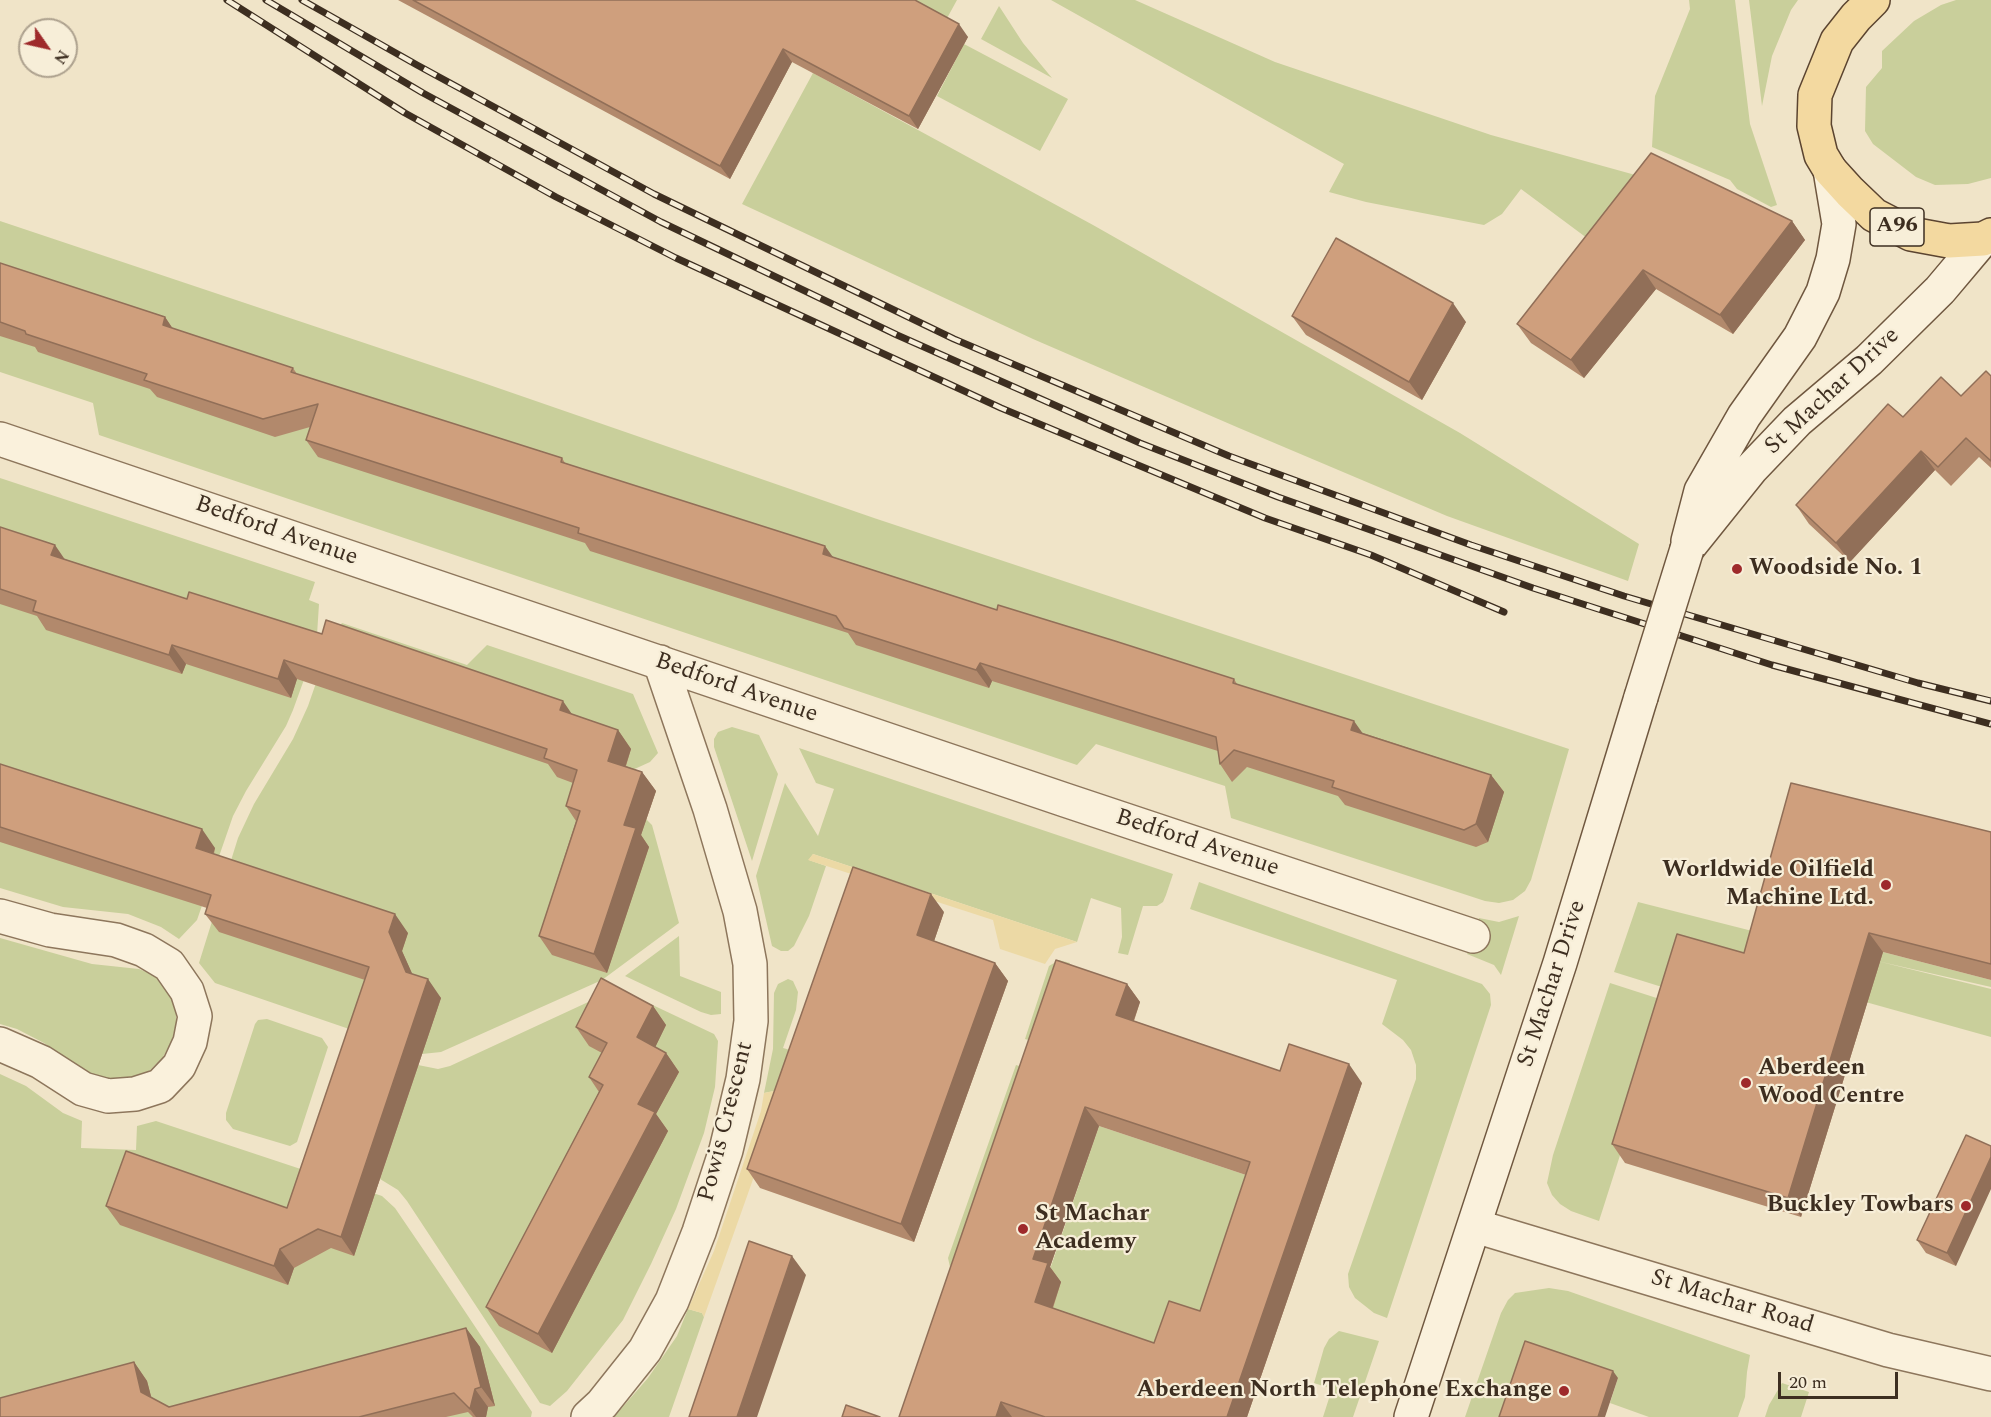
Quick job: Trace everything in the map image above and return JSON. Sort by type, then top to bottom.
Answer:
[{"type":"main road","name":"A96","points":[[1864,6],[1837,41],[1815,95],[1814,126],[1821,155],[1830,170],[1875,215],[1911,234],[1949,242],[1987,237]]},
{"type":"street","name":"St Machar Drive","points":[[1411,1417],[1564,952],[1687,549],[1701,491],[1744,416],[1800,337],[1823,292],[1833,259],[1839,224],[1830,170]]},
{"type":"street","name":"St Machar Drive","points":[[1687,549],[1752,468],[1797,421],[1869,360],[1932,298],[1987,237]]},
{"type":"street","name":"Bedford Avenue","points":[[0,439],[1473,936]]},
{"type":"street","name":"Powis Crescent","points":[[588,1417],[602,1404],[645,1350],[672,1301],[699,1232],[726,1150],[742,1079],[751,1022],[750,964],[740,911],[710,809],[660,662]]},
{"type":"street","points":[[0,916],[50,930],[116,940],[144,950],[169,965],[187,991],[195,1016],[190,1042],[179,1066],[160,1086],[135,1094],[108,1096],[83,1089],[41,1062],[0,1044]]},
{"type":"street","name":"St Machar Road","points":[[1475,1226],[1888,1350],[1991,1374]]},
{"type":"green space","points":[[910,0],[957,0],[946,20]]},
{"type":"green space","points":[[1051,0],[1135,0],[1275,62],[1491,135],[1657,181],[1603,250],[1521,189],[1502,214],[1484,225],[1366,202],[1329,192],[1344,164]]},
{"type":"green space","points":[[1689,0],[1735,0],[1750,124],[1777,205],[1771,207],[1737,189],[1730,180],[1652,147],[1655,96],[1690,9]]},
{"type":"green space","points":[[1749,0],[1798,0],[1791,10],[1772,56],[1762,106]]},
{"type":"green space","points":[[1956,0],[1991,0],[1991,178],[1968,184],[1935,185],[1916,177],[1873,144],[1865,131],[1866,87],[1882,68],[1882,51],[1914,21],[1941,5]]},
{"type":"green space","points":[[999,6],[1023,43],[1052,78],[981,39]]},
{"type":"green space","points":[[964,44],[1068,99],[1040,151],[937,96]]},
{"type":"green space","points":[[813,73],[1093,225],[1460,433],[1639,544],[1628,581],[1447,516],[1239,428],[1033,339],[742,204]]},
{"type":"green space","points":[[0,221],[475,380],[874,518],[1569,749],[1531,880],[1525,891],[1513,900],[1499,903],[1485,901],[1231,818],[1225,786],[1096,744],[1077,765],[99,435],[93,403],[0,372]]},
{"type":"green space","points":[[0,478],[315,582],[309,600],[319,604],[317,635],[310,663],[293,710],[233,816],[197,920],[179,939],[161,927],[128,914],[63,907],[0,888]]},
{"type":"green space","points":[[342,623],[467,665],[487,645],[633,694],[658,753],[650,762],[628,772],[633,783],[656,791],[646,819],[652,825],[679,923],[602,980],[441,1052],[422,1054],[215,983],[199,963],[238,838],[254,804],[293,739],[308,706],[332,637]]},
{"type":"green space","points":[[732,727],[759,735],[778,774],[752,861],[714,747],[714,739],[718,732]]},
{"type":"green space","points":[[799,748],[1173,874],[1166,895],[1163,902],[1157,906],[1143,906],[1128,955],[1118,953],[1122,937],[1121,908],[1091,898],[1077,942],[813,854],[809,860],[826,866],[809,916],[794,946],[788,951],[781,951],[772,946],[756,876],[785,783],[818,836],[834,789],[816,783]]},
{"type":"green space","points":[[1199,882],[1482,984],[1490,994],[1491,1005],[1387,1318],[1374,1313],[1355,1298],[1349,1287],[1348,1274],[1416,1079],[1416,1065],[1411,1050],[1403,1040],[1382,1024],[1397,980],[1190,909]]},
{"type":"green space","points":[[1638,902],[1768,935],[1771,923],[1991,980],[1991,987],[1877,961],[1991,989],[1991,1037],[1690,953],[1678,992],[1614,972]]},
{"type":"green space","points":[[1519,916],[1501,975],[1494,965],[1467,954],[1479,918],[1499,922]]},
{"type":"green space","points":[[679,936],[680,976],[721,992],[721,1014],[711,1015],[701,1012],[625,976]]},
{"type":"green space","points":[[0,938],[92,964],[139,969],[156,976],[169,989],[176,1005],[176,1024],[172,1040],[163,1057],[145,1075],[127,1082],[107,1080],[88,1073],[44,1043],[17,1029],[0,1024]]},
{"type":"green space","points":[[1059,960],[1070,963],[1042,1044],[1025,1039],[1049,966]]},
{"type":"green space","points":[[788,979],[793,981],[798,992],[796,1010],[783,1048],[797,1052],[784,1089],[764,1093],[773,1049],[774,993],[778,984]]},
{"type":"green space","points":[[1610,983],[1669,1002],[1599,1221],[1571,1211],[1560,1204],[1552,1195],[1547,1183],[1553,1155]]},
{"type":"green space","points":[[612,991],[623,991],[714,1034],[718,1041],[715,1087],[704,1133],[676,1209],[623,1320],[567,1391],[550,1406],[540,1403],[407,1201],[398,1190],[380,1179],[418,1065],[438,1069],[450,1066]]},
{"type":"green space","points":[[267,1019],[322,1038],[328,1047],[297,1142],[290,1146],[233,1129],[226,1120],[226,1113],[255,1024],[258,1020]]},
{"type":"green space","points":[[1016,1065],[1033,1070],[950,1267],[948,1258]]},
{"type":"green space","points":[[0,1074],[26,1086],[63,1113],[82,1121],[81,1148],[136,1150],[137,1126],[156,1121],[382,1196],[395,1208],[442,1277],[532,1412],[531,1417],[0,1417]]},
{"type":"green space","points":[[1099,1126],[1264,1181],[1213,1330],[1168,1362],[1048,1321],[1047,1278]]},
{"type":"green space","points":[[1549,1288],[1568,1291],[1750,1355],[1745,1397],[1738,1417],[1649,1417],[1610,1403],[1618,1378],[1506,1417],[1465,1417],[1501,1313],[1508,1300],[1515,1293]]},
{"type":"green space","points":[[688,1309],[702,1313],[704,1317],[669,1417],[614,1417],[648,1378],[677,1336]]},
{"type":"green space","points":[[1339,1331],[1379,1341],[1353,1417],[1323,1417],[1332,1389],[1314,1383],[1324,1348],[1329,1339]]},
{"type":"green space","points":[[1782,1383],[1809,1392],[1801,1417],[1765,1417]]},
{"type":"sand","points":[[813,854],[1077,942],[1055,949],[1045,964],[1000,949],[993,920],[808,860]]},
{"type":"sand","points":[[784,1089],[704,1317],[702,1313],[688,1309],[714,1251],[761,1111],[764,1093]]},
{"type":"building","points":[[413,0],[915,0],[959,24],[909,116],[783,49],[720,166]]},
{"type":"building","points":[[1651,153],[1792,221],[1720,315],[1643,270],[1571,360],[1517,324]]},
{"type":"building","points":[[1336,238],[1453,303],[1409,382],[1292,316]]},
{"type":"building","points":[[0,263],[165,317],[163,325],[293,368],[291,372],[562,458],[561,462],[825,546],[823,554],[997,610],[998,605],[1115,641],[1234,679],[1233,683],[1354,721],[1351,730],[1491,775],[1476,824],[1464,830],[1332,787],[1334,781],[1234,750],[1220,764],[1216,737],[980,663],[976,670],[844,628],[836,616],[578,533],[579,528],[306,440],[318,404],[263,419],[144,380],[147,374],[26,334],[25,331],[0,322]]},
{"type":"building","points":[[1986,371],[1991,376],[1991,461],[1966,438],[1938,467],[1921,451],[1836,543],[1796,505],[1888,404],[1903,417],[1941,377],[1961,396]]},
{"type":"building","points":[[0,527],[55,545],[51,555],[187,599],[189,592],[322,634],[326,620],[563,701],[560,710],[618,730],[608,761],[642,772],[624,825],[636,828],[594,954],[539,936],[580,811],[566,806],[577,770],[544,758],[547,749],[284,660],[278,679],[172,645],[169,655],[33,611],[36,601],[0,589]]},
{"type":"building","points":[[0,764],[202,829],[196,848],[395,914],[389,932],[406,972],[428,979],[341,1237],[318,1229],[280,1249],[274,1266],[106,1206],[126,1151],[287,1208],[369,967],[205,914],[211,895],[0,827]]},
{"type":"building","points":[[1791,783],[1991,832],[1991,964],[1869,933],[1788,1198],[1612,1144],[1677,934],[1744,953]]},
{"type":"building","points":[[853,867],[931,894],[917,935],[995,963],[901,1224],[747,1169]]},
{"type":"building","name":"St Machar Academy","points":[[1056,960],[1127,984],[1116,1015],[1280,1071],[1289,1044],[1349,1064],[1227,1417],[1045,1417],[1001,1402],[996,1417],[899,1417]],"holes":[[[1085,1107],[1250,1162],[1200,1311],[1169,1301],[1154,1343],[1035,1302],[1048,1263],[1033,1259]]]},
{"type":"building","points":[[601,978],[653,1006],[637,1037],[666,1053],[638,1104],[655,1112],[538,1334],[486,1307],[603,1085],[589,1077],[607,1043],[576,1027]]},
{"type":"building","points":[[1966,1135],[1991,1146],[1991,1157],[1947,1253],[1917,1240]]},
{"type":"building","points":[[749,1241],[792,1256],[737,1417],[689,1417]]},
{"type":"building","points":[[466,1328],[481,1387],[475,1389],[470,1409],[454,1393],[359,1417],[0,1417],[0,1398],[134,1362],[141,1392],[169,1407]]},
{"type":"building","name":"Aberdeen North Telephone Exchange","points":[[1525,1341],[1613,1371],[1598,1417],[1499,1417]]},
{"type":"building","points":[[846,1405],[880,1417],[842,1417]]},
{"type":"railway","points":[[227,0],[405,113],[556,197],[676,258],[1001,408],[1265,518],[1371,555],[1504,612]]},
{"type":"railway","points":[[266,0],[423,93],[661,222],[897,335],[1140,443],[1278,497],[1533,588],[1772,665],[1991,724]]},
{"type":"railway","points":[[302,0],[654,194],[954,339],[1229,456],[1471,545],[1624,596],[1918,683],[1991,701]]},
{"type":"place","name":"Woodside No. 1","points":[[1737,569]]},
{"type":"place","name":"Worldwide Oilfield Machine Ltd.","points":[[1886,885]]},
{"type":"place","name":"Aberdeen Wood Centre","points":[[1746,1083]]},
{"type":"place","name":"Buckley Towbars","points":[[1966,1206]]},
{"type":"place","name":"St Machar Academy","points":[[1023,1229]]},
{"type":"place","name":"Aberdeen North Telephone Exchange","points":[[1564,1391]]}]
